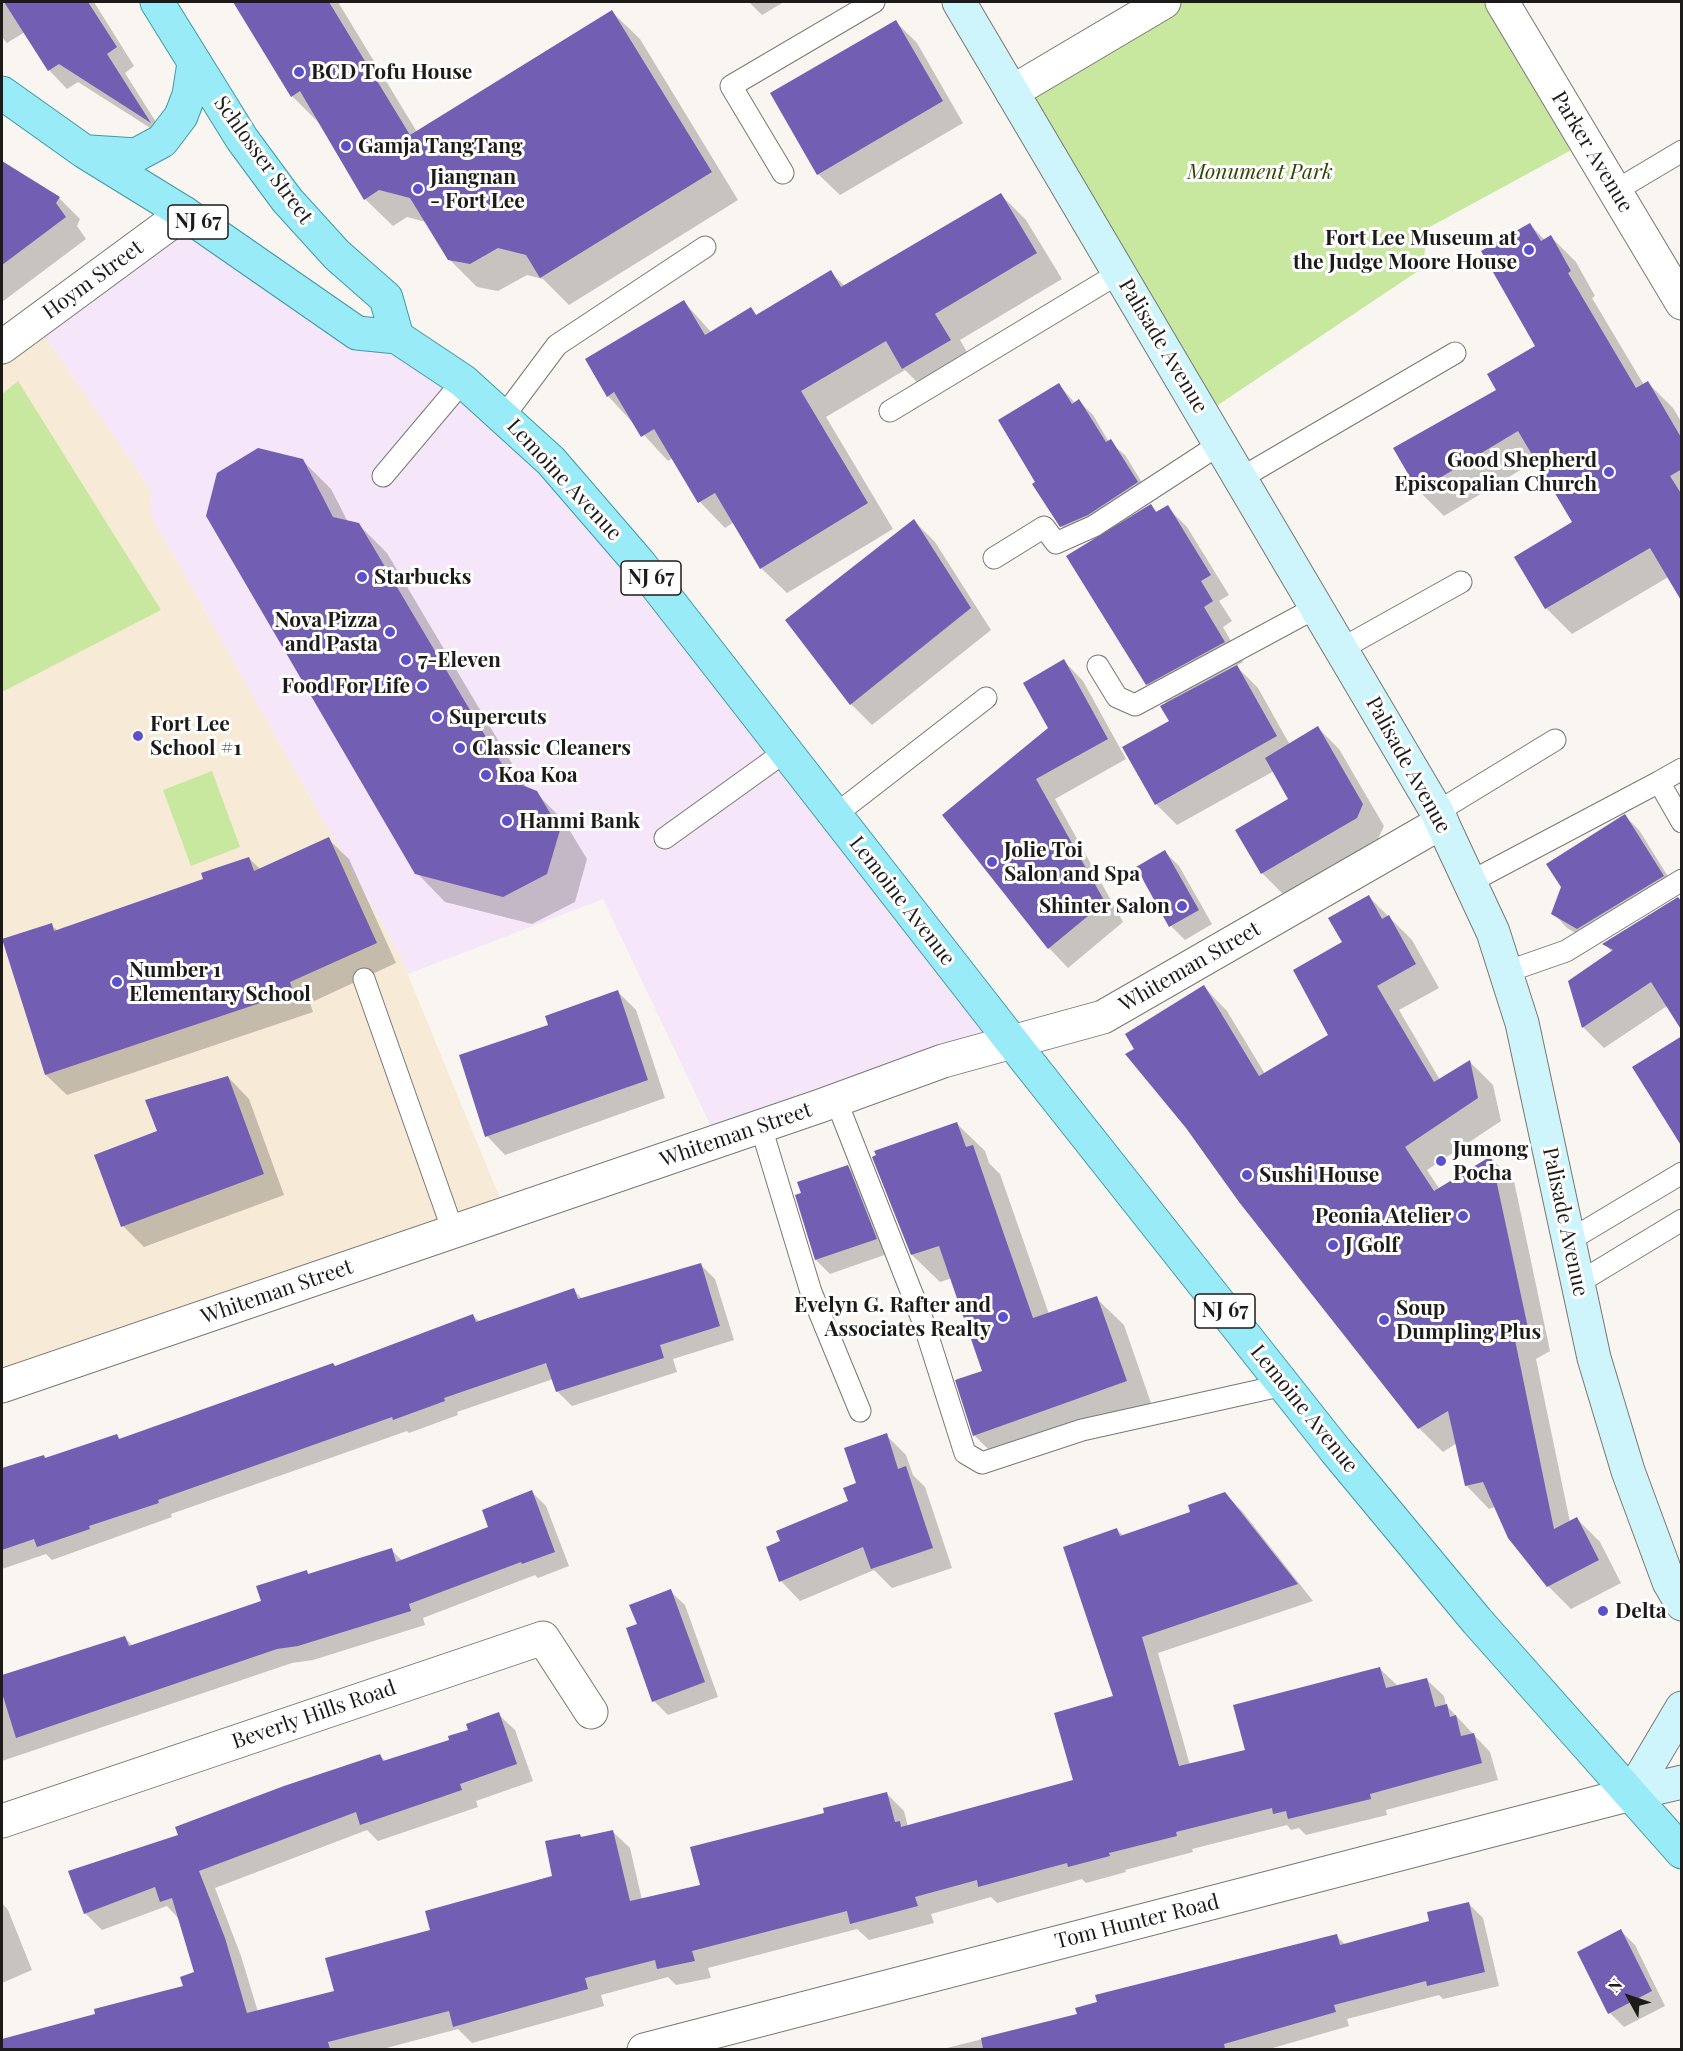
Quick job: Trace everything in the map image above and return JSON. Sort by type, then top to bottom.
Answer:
[{"type":"main road","name":"Schlosser Street","points":[[158,2],[242,139],[287,200],[337,255],[386,298],[398,336]]},
{"type":"main road","points":[[85,152],[136,155],[162,141],[181,116],[189,95],[194,63]]},
{"type":"main road","name":"NJ 67","points":[[2,93],[85,152],[184,213],[357,333],[398,336]]},
{"type":"main road","name":"Lemoine Avenue","points":[[398,336],[463,381],[504,417],[551,461],[597,512],[1012,1042],[1284,1384],[1477,1621],[1682,1852]]},
{"type":"street","name":"Palisade Avenue","points":[[959,2],[1440,817],[1493,932],[1522,1023],[1594,1358],[1628,1471],[1669,1582],[1682,1604]]},
{"type":"street","points":[[1012,92],[1164,2]]},
{"type":"street","name":"Parker Avenue","points":[[1502,2],[1682,303]]},
{"type":"street","name":"Hoym Street","points":[[2,347],[184,213]]},
{"type":"street","name":"Whiteman Street","points":[[2,1386],[761,1127],[943,1061],[1103,1017],[1440,817]]},
{"type":"street","name":"Beverly Hills Road","points":[[2,1821],[543,1638],[591,1712]]},
{"type":"street","points":[[1630,1794],[1682,1708]]},
{"type":"street","points":[[1630,1794],[1682,1782]]},
{"type":"street","name":"Tom Hunter Road","points":[[644,2049],[1630,1794]]},
{"type":"lane","points":[[783,173],[731,86],[874,2]]},
{"type":"lane","points":[[1615,191],[1682,151]]},
{"type":"lane","points":[[504,417],[557,345],[705,247]]},
{"type":"lane","points":[[890,411],[1119,273]]},
{"type":"lane","points":[[1241,478],[1455,353]]},
{"type":"lane","points":[[383,476],[463,381]]},
{"type":"lane","points":[[994,558],[1044,527],[1056,543],[1094,526],[1220,444]]},
{"type":"lane","points":[[1341,648],[1461,582]]},
{"type":"lane","points":[[1098,666],[1117,697],[1135,705],[1317,607]]},
{"type":"lane","points":[[835,815],[986,698]]},
{"type":"lane","points":[[1440,817],[1555,740]]},
{"type":"lane","points":[[665,838],[786,751]]},
{"type":"lane","points":[[1470,882],[1682,769]]},
{"type":"lane","points":[[1659,782],[1682,822]]},
{"type":"lane","points":[[1506,972],[1566,951],[1682,880]]},
{"type":"lane","points":[[364,979],[453,1231]]},
{"type":"lane","points":[[836,1100],[924,1324],[965,1453],[982,1463],[1082,1430],[1284,1384]]},
{"type":"lane","points":[[761,1127],[811,1292],[860,1411]]},
{"type":"lane","points":[[1569,1240],[1682,1173]]},
{"type":"lane","points":[[1578,1283],[1682,1220]]},
{"type":"shaded area","points":[[184,213],[504,416],[1013,1043],[718,1141],[603,899],[408,974],[400,956],[151,516],[150,489],[35,322]]},
{"type":"shaded area","name":"Fort Lee School #1","points":[[35,322],[150,489],[151,516],[400,956],[506,1213],[2,1386],[2,347]]},
{"type":"green space","name":"Monument Park","points":[[1164,2],[1502,2],[1586,142],[1426,229],[1424,267],[1203,415],[1012,92]]},
{"type":"green space","points":[[18,381],[161,610],[2,692],[2,394]]},
{"type":"green space","points":[[212,771],[240,847],[191,866],[163,790]]},
{"type":"building","points":[[4,2],[88,2],[117,47],[107,54],[151,123],[59,64],[48,71]]},
{"type":"building","points":[[233,2],[329,2],[410,135],[612,10],[712,172],[540,278],[526,255],[498,248],[470,264],[448,260],[410,198],[379,190],[364,200],[300,91],[291,97]]},
{"type":"building","points":[[896,20],[943,101],[817,175],[770,93]]},
{"type":"building","points":[[2,161],[60,197],[56,203],[66,217],[2,265]]},
{"type":"building","points":[[1001,193],[1037,253],[935,314],[951,340],[902,369],[886,341],[801,391],[868,503],[760,569],[715,493],[698,503],[654,429],[641,437],[614,392],[607,397],[585,359],[684,300],[705,335],[751,307],[756,315],[831,270],[841,287]]},
{"type":"building","name":"Good Shepherd Episcopalian Church","points":[[1530,223],[1541,241],[1551,235],[1571,271],[1568,273],[1636,388],[1648,381],[1682,439],[1682,469],[1670,476],[1682,495],[1682,602],[1650,548],[1545,609],[1514,557],[1572,522],[1518,431],[1418,491],[1393,448],[1496,390],[1487,374],[1535,346],[1481,251]]},
{"type":"building","points":[[1059,383],[1072,404],[1079,399],[1106,442],[1111,439],[1138,482],[1088,515],[1060,527],[1032,484],[1035,482],[998,420]]},
{"type":"building","points":[[258,448],[303,459],[333,517],[359,523],[512,781],[537,791],[560,830],[547,874],[503,897],[415,874],[206,516],[217,473]]},
{"type":"building","points":[[1151,504],[1156,512],[1168,505],[1211,575],[1201,581],[1213,601],[1204,607],[1225,642],[1146,685],[1066,556]]},
{"type":"building","points":[[914,519],[971,608],[850,705],[785,620]]},
{"type":"building","points":[[1064,659],[1108,739],[1036,779],[1105,902],[1048,949],[942,815],[1048,728],[1023,683]]},
{"type":"building","points":[[1237,665],[1277,736],[1155,805],[1122,747],[1169,721],[1160,706]]},
{"type":"building","points":[[1318,726],[1363,804],[1357,818],[1261,874],[1235,830],[1288,799],[1265,758]]},
{"type":"building","points":[[1625,814],[1664,876],[1577,929],[1551,914],[1561,887],[1546,864]]},
{"type":"building","points":[[329,837],[377,943],[290,982],[293,992],[45,1075],[2,939],[52,923],[54,931],[203,879],[201,873],[249,857],[254,871]]},
{"type":"building","points":[[1165,850],[1199,910],[1169,927],[1136,867]]},
{"type":"building","points":[[1369,895],[1382,919],[1389,915],[1416,964],[1377,986],[1434,1082],[1470,1060],[1478,1098],[1405,1147],[1434,1191],[1491,1156],[1528,1328],[1514,1335],[1554,1529],[1577,1517],[1599,1560],[1547,1587],[1508,1538],[1483,1482],[1465,1486],[1448,1411],[1418,1429],[1239,1202],[1186,1128],[1125,1054],[1134,1049],[1125,1034],[1204,985],[1259,1076],[1328,1035],[1293,970],[1342,942],[1328,918]]},
{"type":"building","points":[[1678,897],[1682,902],[1682,1031],[1651,982],[1582,1028],[1568,981],[1613,950],[1602,944]]},
{"type":"building","points":[[618,990],[648,1080],[485,1137],[459,1055],[548,1025],[545,1016]]},
{"type":"building","points":[[1682,1036],[1682,1147],[1632,1067]]},
{"type":"building","points":[[228,1076],[264,1174],[121,1227],[94,1155],[157,1131],[145,1100]]},
{"type":"building","points":[[957,1122],[966,1147],[973,1145],[1033,1318],[1097,1296],[1127,1381],[973,1436],[955,1380],[982,1371],[939,1246],[911,1255],[872,1157],[876,1155],[874,1151]]},
{"type":"building","points":[[848,1165],[877,1239],[815,1260],[795,1195],[801,1193],[797,1182]]},
{"type":"building","points":[[701,1263],[720,1326],[660,1345],[664,1358],[556,1392],[546,1363],[444,1398],[445,1401],[393,1420],[392,1417],[158,1500],[159,1503],[89,1526],[90,1529],[37,1547],[34,1539],[2,1550],[2,1468],[44,1455],[45,1458],[117,1434],[119,1439],[333,1363],[335,1366],[473,1314],[476,1322],[574,1288],[578,1299]]},
{"type":"building","points":[[887,1433],[898,1469],[906,1466],[933,1548],[871,1569],[863,1547],[779,1582],[766,1547],[780,1541],[776,1531],[848,1501],[843,1488],[856,1483],[844,1448]]},
{"type":"building","points":[[532,1490],[555,1552],[522,1564],[521,1562],[409,1604],[411,1611],[298,1646],[277,1649],[16,1738],[2,1693],[2,1675],[125,1636],[129,1646],[261,1601],[256,1586],[307,1570],[308,1574],[392,1548],[396,1562],[488,1527],[482,1510]]},
{"type":"building","points":[[1225,1492],[1298,1584],[1142,1637],[1179,1766],[1245,1750],[1233,1705],[1380,1667],[1386,1688],[1427,1678],[1435,1707],[1447,1704],[1450,1717],[1456,1715],[1461,1736],[1474,1733],[1482,1763],[1370,1794],[1371,1799],[1288,1819],[1286,1811],[1273,1814],[1272,1808],[1176,1832],[1177,1836],[1109,1853],[1110,1856],[1068,1867],[1067,1863],[978,1887],[977,1880],[915,1897],[918,1906],[850,1924],[847,1911],[692,1951],[695,1961],[657,1969],[655,1960],[585,1978],[588,1989],[453,2027],[449,2011],[328,2042],[330,2049],[2,2049],[2,2039],[95,2014],[94,2009],[183,1986],[180,1977],[194,1972],[172,1898],[160,1902],[155,1887],[84,1914],[68,1871],[178,1835],[175,1827],[284,1786],[380,1754],[383,1761],[449,1740],[448,1736],[468,1730],[466,1724],[499,1712],[517,1764],[460,1784],[462,1790],[360,1825],[356,1812],[199,1871],[225,1938],[247,2013],[334,1991],[325,1958],[430,1930],[425,1911],[552,1876],[545,1841],[580,1834],[581,1837],[613,1830],[630,1901],[700,1885],[690,1847],[824,1813],[823,1808],[887,1792],[895,1822],[900,1821],[901,1827],[1073,1780],[1054,1713],[1113,1696],[1063,1547],[1117,1528],[1120,1536],[1190,1512],[1188,1505]]},
{"type":"building","points":[[671,1589],[705,1682],[652,1702],[626,1628],[637,1624],[629,1605]]},
{"type":"building","points":[[1469,1902],[1485,1972],[1427,1986],[1426,1981],[1334,2005],[1336,2012],[1224,2044],[1225,2049],[983,2049],[981,2038],[1077,2014],[1075,2008],[1097,2002],[1095,1995],[1337,1934],[1340,1945],[1429,1921],[1427,1912]]},
{"type":"building","points":[[1621,1929],[1652,1991],[1608,2014],[1577,1952]]},
{"type":"place","name":"BCD Tofu House","points":[[299,72]]},
{"type":"place","name":"Gamja TangTang","points":[[346,146]]},
{"type":"place","name":"Jiangnan - Fort Lee","points":[[418,189]]},
{"type":"place","name":"Fort Lee Museum at the Judge Moore House","points":[[1529,250]]},
{"type":"place","name":"Good Shepherd Episcopalian Church","points":[[1609,472]]},
{"type":"place","name":"Starbucks","points":[[362,577]]},
{"type":"place","name":"Nova Pizza and Pasta","points":[[390,632]]},
{"type":"place","name":"7-Eleven","points":[[406,660]]},
{"type":"place","name":"Food For Life","points":[[422,686]]},
{"type":"place","name":"Supercuts","points":[[437,717]]},
{"type":"place","name":"Fort Lee School #1","points":[[138,736]]},
{"type":"place","name":"Classic Cleaners","points":[[460,748]]},
{"type":"place","name":"Koa Koa","points":[[486,775]]},
{"type":"place","name":"Hanmi Bank","points":[[507,821]]},
{"type":"place","name":"Jolie Toi Salon and Spa","points":[[992,862]]},
{"type":"place","name":"Shinter Salon","points":[[1182,906]]},
{"type":"place","name":"Number 1 Elementary School","points":[[117,982]]},
{"type":"place","name":"Jumong Pocha","points":[[1441,1161]]},
{"type":"place","name":"Sushi House","points":[[1247,1175]]},
{"type":"place","name":"Peonia Atelier","points":[[1463,1216]]},
{"type":"place","name":"J Golf","points":[[1333,1245]]},
{"type":"place","name":"Evelyn G. Rafter and Associates Realty","points":[[1003,1317]]},
{"type":"place","name":"Soup Dumpling Plus","points":[[1384,1320]]},
{"type":"place","name":"Delta","points":[[1603,1611]]}]
